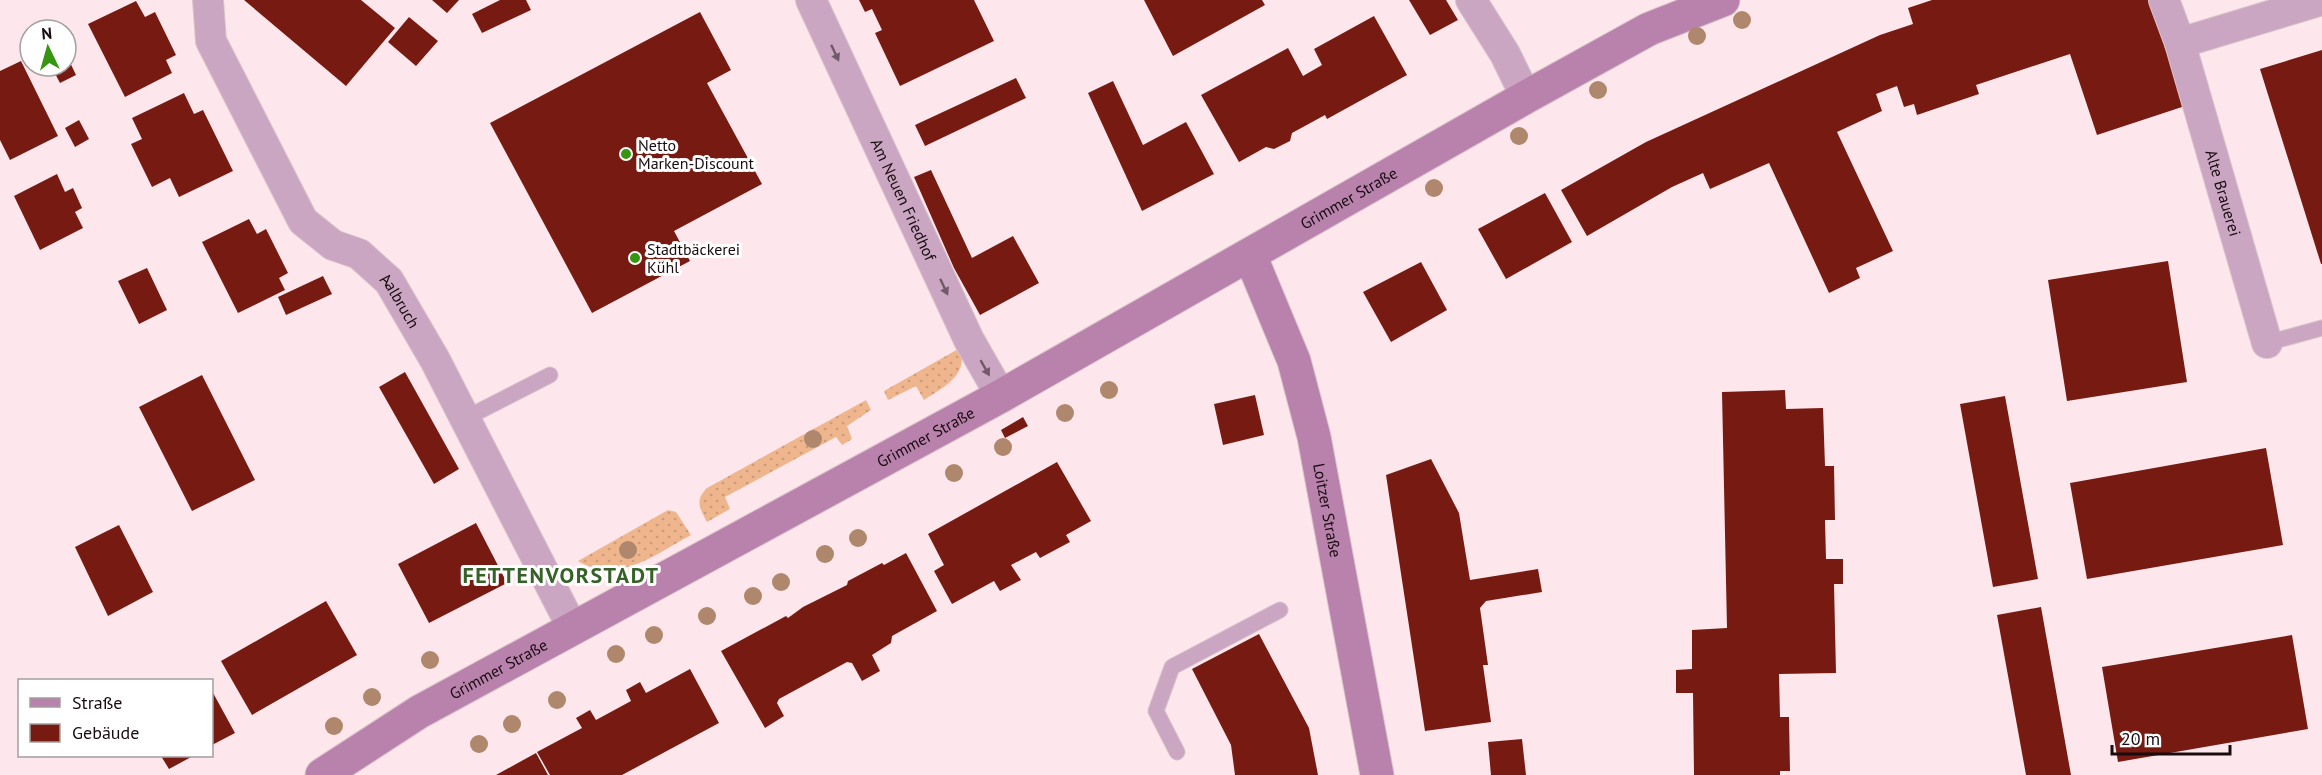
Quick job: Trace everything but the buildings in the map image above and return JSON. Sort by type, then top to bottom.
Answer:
[{"type":"main road","name":"Grimmer Straße","points":[[322,775],[418,712],[1001,396],[1526,97],[1649,29],[1723,0]]},
{"type":"main road","name":"Loitzer Straße","points":[[1250,255],[1290,350],[1314,436],[1377,775]]},
{"type":"street","name":"Aalbruch","points":[[208,0],[211,41],[303,221],[333,245],[359,254],[389,281],[435,360],[573,629]]},
{"type":"street","name":"Am Neuen Friedhof","points":[[811,0],[969,339],[1001,396]]},
{"type":"street","points":[[1471,0],[1504,54],[1526,97]]},
{"type":"street","points":[[2164,0],[2180,43],[2322,0]]},
{"type":"street","name":"Alte Brauerei","points":[[2180,43],[2267,343]]},
{"type":"lane","points":[[2267,343],[2322,328]]},
{"type":"lane","points":[[464,419],[549,375]]},
{"type":"lane","points":[[1178,752],[1156,711],[1172,667],[1280,610]]},
{"type":"shaded area","points":[[960,348],[961,366],[947,385],[924,400],[916,386],[888,400],[884,391]]},
{"type":"shaded area","points":[[866,400],[871,410],[847,426],[852,439],[842,445],[836,437],[725,497],[730,509],[707,522],[700,500],[707,488]]},
{"type":"shaded area","points":[[668,510],[676,512],[691,535],[650,558],[622,568],[608,570],[593,568],[578,561]]},
{"type":"place","name":"Netto Marken-Discount","points":[[626,154]]},
{"type":"place","name":"Stadtbäckerei Kühl","points":[[635,258]]},
{"type":"district","name":"FETTENVORSTADT","points":[[561,575]]}]
